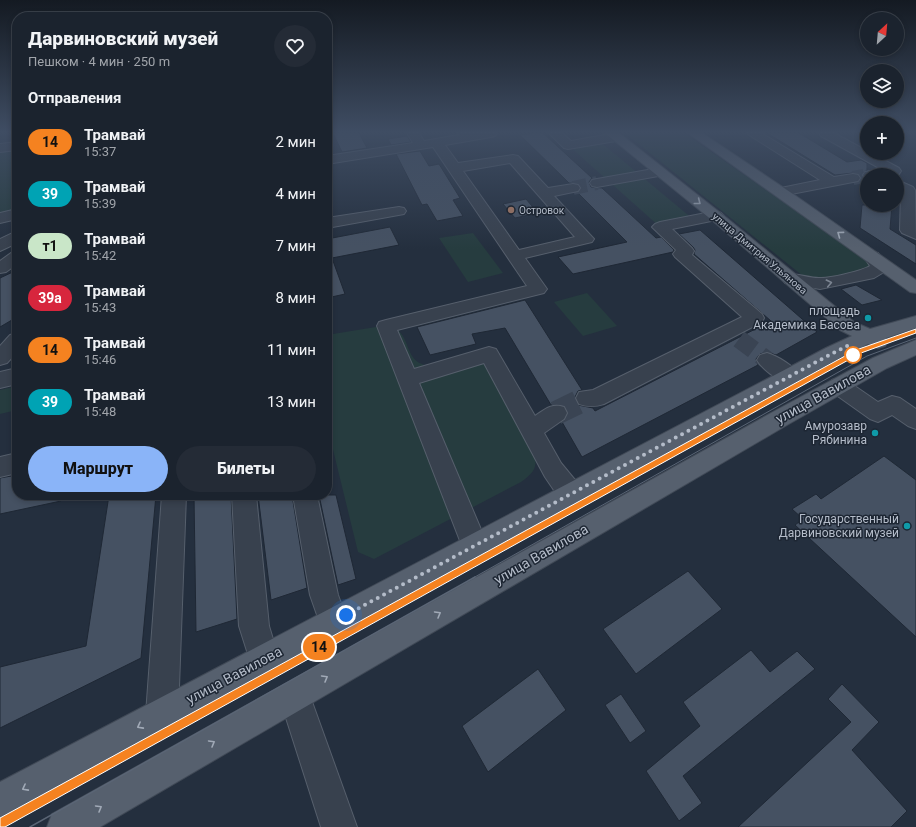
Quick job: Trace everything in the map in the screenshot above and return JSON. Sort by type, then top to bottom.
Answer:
[{"type":"main road","name":"улица Дмитрия Ульянова","points":[[659,172],[716,216],[847,326],[911,354]]},
{"type":"main road","points":[[751,172],[916,288]]},
{"type":"main road","name":"улица Вавилова","points":[[0,801],[833,353],[869,336],[916,322]]},
{"type":"main road","name":"улица Вавилова","points":[[65,827],[507,573],[838,386],[911,354]]},
{"type":"street","points":[[456,172],[538,289],[386,326],[475,546]]},
{"type":"street","points":[[515,256],[586,238],[525,172]]},
{"type":"street","points":[[597,183],[659,172]]},
{"type":"street","points":[[815,172],[832,182]]},
{"type":"street","points":[[781,192],[860,177]]},
{"type":"street","points":[[546,193],[573,188]]},
{"type":"street","points":[[904,188],[908,190],[908,230],[916,234]]},
{"type":"street","points":[[332,222],[399,211]]},
{"type":"street","points":[[0,218],[12,215]]},
{"type":"street","points":[[587,398],[596,398],[735,335],[755,318],[681,254],[686,251],[660,227],[716,216]]},
{"type":"street","points":[[0,246],[12,239]]},
{"type":"street","points":[[791,279],[820,284],[868,274],[878,268],[878,263],[872,257]]},
{"type":"street","points":[[0,268],[12,260]]},
{"type":"street","points":[[0,358],[12,345]]},
{"type":"street","points":[[407,379],[489,354],[553,470],[571,494]]},
{"type":"street","points":[[767,360],[790,376]]},
{"type":"street","points":[[0,380],[12,377]]},
{"type":"street","points":[[838,386],[878,413],[892,404],[916,420]]},
{"type":"street","points":[[531,430],[556,413]]},
{"type":"street","points":[[0,467],[12,464]]},
{"type":"street","points":[[162,714],[174,500]]},
{"type":"street","points":[[244,500],[254,626],[264,660]]},
{"type":"street","points":[[306,500],[324,595],[333,622]]},
{"type":"street","points":[[295,696],[338,827]]},
{"type":"green space","points":[[0,172],[12,172],[12,214],[0,218]]},
{"type":"green space","points":[[598,172],[636,172],[694,220],[660,227]]},
{"type":"green space","points":[[673,172],[740,172],[871,263],[868,269],[819,280],[803,276]]},
{"type":"green space","points":[[473,233],[503,273],[468,282],[439,238]]},
{"type":"green space","points":[[587,293],[617,326],[583,336],[554,302]]},
{"type":"green space","points":[[382,326],[394,328],[399,331],[413,357],[422,364],[430,366],[459,355],[467,355],[477,358],[488,366],[535,451],[536,462],[532,472],[521,482],[374,559],[358,552],[332,445],[332,334]]},
{"type":"green space","points":[[12,387],[12,411],[0,414],[0,390]]},
{"type":"building","points":[[405,172],[444,172],[460,198],[453,200],[463,216],[437,221],[427,204],[422,205]]},
{"type":"building","points":[[557,172],[585,172],[592,178],[589,182],[591,187],[602,188],[656,238],[661,237],[674,250],[673,252],[573,274],[558,257],[627,242],[578,193],[581,189],[579,184],[569,183]]},
{"type":"building","points":[[829,172],[860,172],[860,176],[853,173],[835,175]]},
{"type":"building","points":[[526,199],[538,213],[515,218],[503,204]]},
{"type":"building","points":[[861,212],[891,212],[890,229],[916,245],[916,264],[860,228]]},
{"type":"building","points":[[390,227],[399,245],[332,258],[332,238]]},
{"type":"building","points":[[700,230],[817,332],[776,355],[767,352],[760,354],[756,359],[758,365],[582,457],[562,422],[568,414],[565,406],[560,404],[551,405],[505,328],[472,334],[476,344],[430,355],[417,327],[525,300],[582,390],[578,391],[575,397],[578,405],[593,408],[595,411],[771,321],[694,254],[695,250],[693,247],[679,234]]},
{"type":"building","points":[[332,258],[345,294],[332,297]]},
{"type":"building","points":[[12,272],[12,320],[0,327],[0,278]]},
{"type":"building","points":[[856,285],[882,300],[862,305],[841,289]]},
{"type":"building","points":[[884,456],[916,480],[916,637],[795,525],[803,519],[792,509],[816,494],[821,499]]},
{"type":"building","points":[[12,476],[12,500],[61,501],[0,514],[0,478]]},
{"type":"building","points":[[332,495],[336,495],[356,579],[338,585],[320,500],[332,500]]},
{"type":"building","points":[[108,500],[156,500],[141,658],[0,728],[0,667],[86,646]]},
{"type":"building","points":[[194,500],[231,500],[237,619],[196,632]]},
{"type":"building","points":[[259,500],[293,500],[307,588],[271,600]]},
{"type":"building","points":[[688,571],[722,609],[636,674],[603,629]]},
{"type":"building","points":[[751,650],[770,672],[797,651],[815,669],[683,776],[702,803],[679,821],[646,771],[700,726],[683,702]]},
{"type":"building","points":[[538,669],[566,710],[488,772],[462,726]]},
{"type":"building","points":[[842,684],[879,722],[852,750],[907,811],[891,827],[738,827],[851,722],[828,699]]},
{"type":"building","points":[[621,694],[646,731],[630,743],[605,705]]},
{"type":"tunnel","points":[[853,178],[860,177]]},
{"type":"tunnel","points":[[573,188],[597,183]]},
{"type":"tunnel","points":[[739,339],[767,360]]},
{"type":"tunnel","points":[[556,413],[587,398]]},
{"type":"tram line","points":[[446,578],[858,352],[916,331]]},
{"type":"tram line","name":"14","points":[[0,822],[858,352],[881,342],[916,331]]},
{"type":"tram line","points":[[473,578],[867,356],[916,338]]},
{"type":"tram line","points":[[0,822],[448,577]]},
{"type":"tram line","points":[[30,827],[475,577]]},
{"type":"place","name":"Островок","points":[[511,210]]},
{"type":"place","name":"площадь Академика Басова","points":[[868,318]]},
{"type":"place","name":"Амурозавр Рябинина","points":[[875,433]]},
{"type":"place","name":"Государственный Дарвиновский музей","points":[[907,526]]},
{"type":"route","points":[[346,615],[833,353],[847,346],[853,355]]}]
